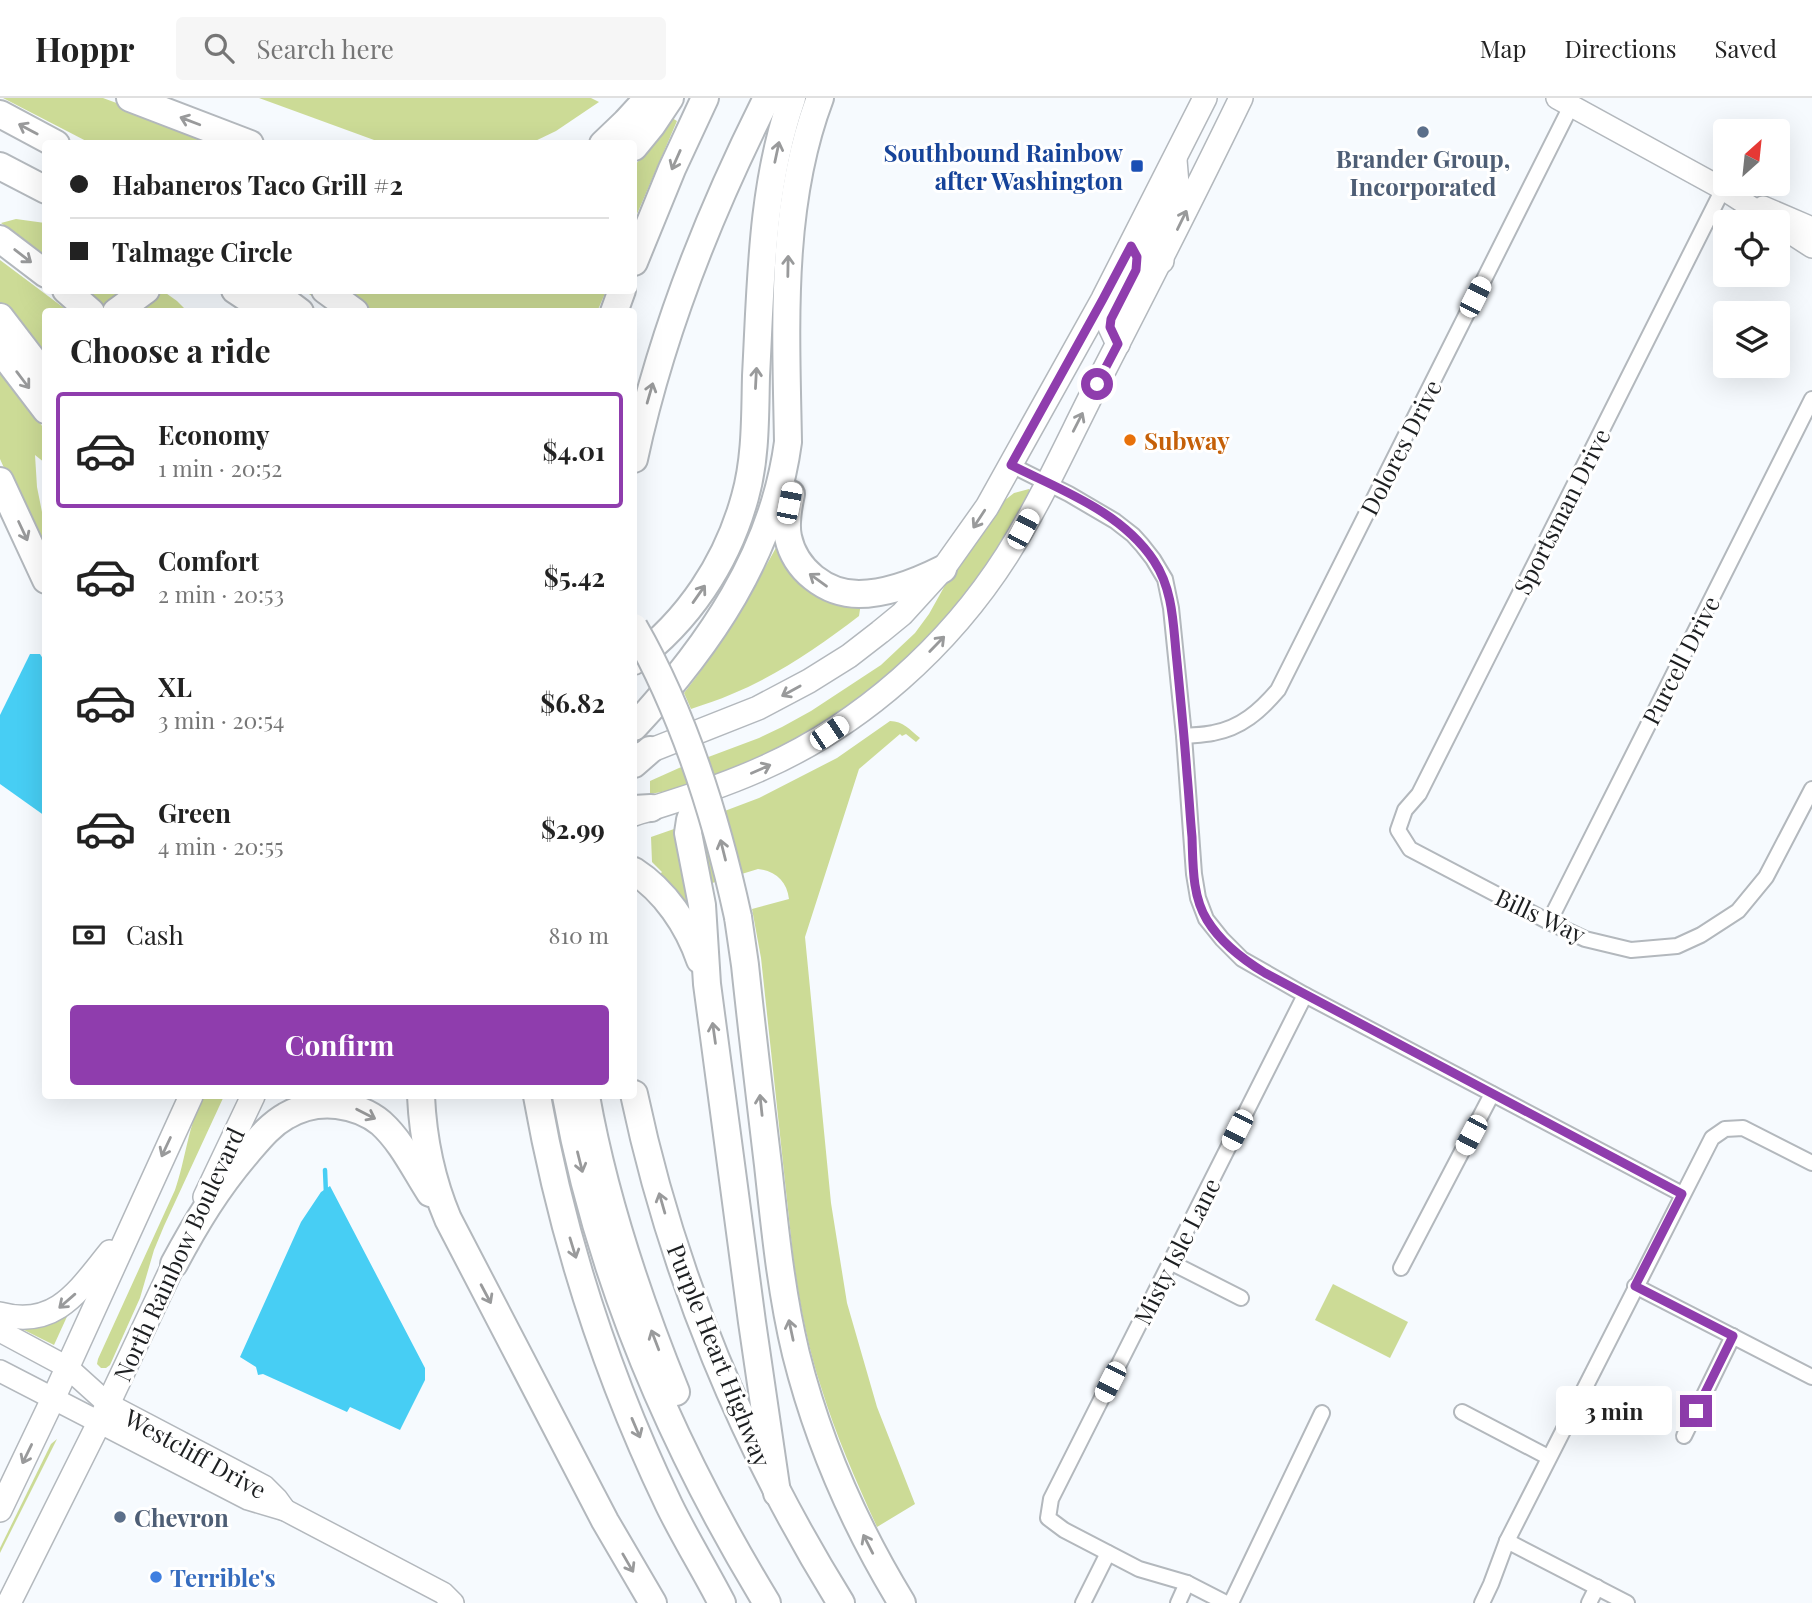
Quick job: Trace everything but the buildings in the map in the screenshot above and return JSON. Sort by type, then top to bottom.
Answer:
[{"type":"highway","points":[[130,98],[240,140]]},
{"type":"highway","points":[[607,140],[648,98]]},
{"type":"highway","points":[[637,142],[670,98]]},
{"type":"highway","points":[[637,255],[705,98]]},
{"type":"highway","points":[[637,447],[657,367],[692,263],[722,191],[767,98]]},
{"type":"highway","points":[[637,659],[685,613],[705,586],[727,547],[745,497],[753,444],[767,208],[778,146],[792,98]]},
{"type":"highway","points":[[637,724],[696,653],[719,620],[767,528],[778,495],[788,442],[788,264],[792,209],[804,147],[820,98]]},
{"type":"highway","points":[[0,114],[49,140]]},
{"type":"highway","points":[[3,154],[42,168]]},
{"type":"highway","points":[[3,154],[42,187]]},
{"type":"highway","points":[[0,239],[42,271]]},
{"type":"highway","points":[[70,294],[86,308]]},
{"type":"highway","points":[[121,308],[141,294]]},
{"type":"highway","points":[[241,294],[262,308]]},
{"type":"highway","points":[[276,294],[295,308]]},
{"type":"highway","points":[[330,294],[350,308]]},
{"type":"highway","points":[[0,317],[42,372]]},
{"type":"highway","points":[[0,350],[42,405]]},
{"type":"highway","points":[[788,374],[797,447],[787,530],[792,549],[804,569],[823,585],[839,592],[856,594],[909,584],[943,569]]},
{"type":"highway","points":[[0,481],[42,571]]},
{"type":"highway","points":[[637,633],[697,767],[718,833],[738,917],[781,1277],[794,1344],[812,1410],[841,1488],[877,1561],[902,1603]]},
{"type":"highway","points":[[709,791],[693,811],[688,829],[702,905],[707,984],[752,1322],[778,1493]]},
{"type":"highway","points":[[642,877],[673,908],[687,931],[707,984]]},
{"type":"highway","points":[[421,1099],[432,1176],[454,1233]]},
{"type":"highway","points":[[525,1099],[556,1182]]},
{"type":"highway","points":[[538,1099],[566,1226],[607,1354],[670,1505],[722,1603]]},
{"type":"highway","points":[[567,1099],[589,1199],[611,1272],[674,1432],[702,1489],[786,1603]]},
{"type":"highway","points":[[587,1099],[618,1229],[649,1324],[767,1603]]},
{"type":"highway","name":"Purple Heart Highway","points":[[635,1099],[662,1203],[687,1282],[726,1384],[778,1493],[841,1603]]},
{"type":"highway","points":[[174,1264],[214,1195],[263,1134],[278,1121],[294,1112],[324,1105],[342,1105],[374,1118],[386,1128],[404,1151],[454,1233],[605,1521],[653,1603]]},
{"type":"main road","points":[[639,757],[758,708],[809,681],[849,656],[880,632],[911,604],[943,569],[980,519],[1011,465],[1103,299],[1205,98]]},
{"type":"main road","points":[[639,810],[709,791],[772,764],[829,733],[873,702],[917,665],[947,634],[984,588],[1023,529],[1161,261],[1241,98]]},
{"type":"main road","points":[[1564,102],[1713,184]]},
{"type":"main road","points":[[1161,261],[1152,252],[1151,245],[1176,191],[1175,157]]},
{"type":"main road","points":[[1734,196],[1756,210]]},
{"type":"main road","points":[[1739,196],[1812,228]]},
{"type":"main road","points":[[1790,232],[1812,247]]},
{"type":"main road","points":[[1118,344],[1110,327],[1111,319],[1136,270],[1137,257],[1131,246]]},
{"type":"main road","points":[[0,1510],[190,1099]]},
{"type":"main road","name":"North Rainbow Boulevard","points":[[9,1603],[104,1413],[252,1099]]},
{"type":"main road","points":[[0,1314],[30,1318],[58,1309],[77,1292],[128,1231]]},
{"type":"main road","name":"Westcliff Drive","points":[[0,1331],[60,1383],[104,1413],[264,1486],[285,1510],[443,1593],[453,1603]]},
{"type":"main road","name":"Westcliff Drive","points":[[0,1371],[60,1383],[104,1413]]},
{"type":"street","name":"Dolores Drive","points":[[1184,736],[1213,733],[1241,723],[1261,710],[1278,690],[1564,102]]},
{"type":"street","name":"Sportsman Drive","points":[[1398,830],[1405,810],[1419,794],[1719,196]]},
{"type":"street","name":"Purcell Drive","points":[[1549,922],[1812,398]]},
{"type":"street","points":[[1011,465],[1096,509],[1125,528],[1153,559],[1165,579],[1171,608],[1184,736],[1194,874],[1198,898],[1206,919],[1222,939],[1242,959],[1305,995],[1682,1194]]},
{"type":"street","name":"Bills Way","points":[[1398,830],[1410,849],[1585,939],[1631,950],[1676,946],[1701,935],[1738,911],[1766,877],[1812,789]]},
{"type":"street","name":"Misty Isle Lane","points":[[1108,1553],[1064,1530],[1048,1518],[1051,1499],[1305,995]]},
{"type":"street","points":[[1401,1268],[1492,1094]]},
{"type":"street","points":[[1482,1603],[1507,1541],[1548,1457],[1712,1138],[1725,1129],[1744,1129],[1812,1163]]},
{"type":"street","points":[[1170,1262],[1241,1297]]},
{"type":"street","points":[[1635,1286],[1812,1377]]},
{"type":"street","points":[[1684,1436],[1733,1336]]},
{"type":"street","points":[[1462,1412],[1548,1457]]},
{"type":"street","points":[[1083,1603],[1108,1553],[1139,1569],[1187,1583],[1229,1603],[1322,1413]]},
{"type":"street","points":[[1507,1541],[1627,1603]]},
{"type":"street","points":[[1178,1603],[1187,1583]]},
{"type":"street","points":[[1589,1603],[1597,1587]]},
{"type":"green space","points":[[3,98],[103,98],[217,140],[84,140]]},
{"type":"green space","points":[[259,98],[591,98],[599,102],[556,131],[537,140],[374,140]]},
{"type":"green space","points":[[672,118],[677,121],[637,214],[637,163]]},
{"type":"green space","points":[[16,219],[42,223],[42,254],[1,223]]},
{"type":"green space","points":[[0,260],[64,308],[42,308],[42,359],[0,304]]},
{"type":"green space","points":[[90,294],[167,294],[184,308],[107,308]]},
{"type":"green space","points":[[309,294],[605,294],[599,308],[331,308]]},
{"type":"green space","points":[[0,368],[42,426],[42,461],[35,455],[42,512],[42,552],[0,459]]},
{"type":"green space","points":[[1029,489],[1031,492],[982,576],[934,634],[878,687],[823,726],[727,774],[650,794],[650,781],[782,727],[881,665],[915,633],[953,571],[1000,504],[1014,493]]},
{"type":"green space","points":[[778,544],[861,603],[859,616],[814,649],[766,678],[691,709],[684,693],[723,639]]},
{"type":"green space","points":[[890,721],[903,724],[920,738],[916,742],[906,734],[900,734],[859,769],[805,937],[831,1203],[847,1303],[877,1407],[915,1504],[877,1527],[840,1441],[821,1387],[804,1322],[793,1256],[761,958],[752,909],[789,899],[788,893],[775,875],[758,869],[709,884],[701,838],[704,837],[703,829],[722,812],[759,798],[837,758]]},
{"type":"green space","points":[[674,829],[691,905],[658,876],[662,872],[652,862],[651,837]]},
{"type":"green space","points":[[203,1099],[223,1099],[164,1226],[140,1298],[110,1365],[101,1368],[97,1364],[98,1359],[175,1190]]},
{"type":"green space","points":[[1333,1284],[1408,1322],[1390,1358],[1315,1320]]},
{"type":"green space","points":[[70,1310],[54,1345],[20,1328]]},
{"type":"green space","points":[[57,1439],[0,1553],[0,1548],[51,1444]]},
{"type":"water","points":[[30,654],[40,654],[42,814],[0,784],[0,715]]},
{"type":"water","points":[[330,1186],[425,1368],[425,1380],[400,1430],[350,1407],[347,1412],[263,1374],[258,1375],[256,1367],[240,1357],[301,1222],[321,1192]]},
{"type":"waterway","points":[[325,1170],[326,1194]]},
{"type":"place","name":"Brander Group, Incorporated","points":[[1423,132]]},
{"type":"place","name":"Southbound Rainbow after Washington","points":[[1137,166]]},
{"type":"place","name":"Subway","points":[[1130,440]]},
{"type":"place","name":"Chevron","points":[[120,1517]]},
{"type":"place","name":"Terrible's","points":[[156,1577]]},
{"type":"route","points":[[1097,384],[1118,344],[1110,327],[1111,319],[1138,263],[1131,246],[1011,465],[1069,494],[1125,528],[1153,559],[1165,579],[1171,608],[1184,736],[1194,874],[1198,898],[1206,919],[1242,959],[1265,973],[1682,1194],[1635,1286],[1733,1336],[1696,1411]]}]
